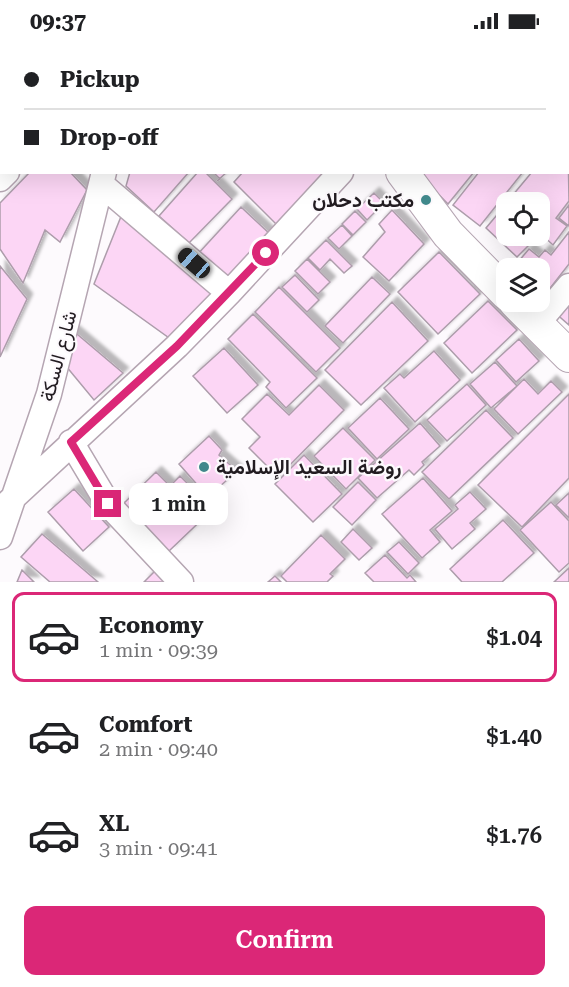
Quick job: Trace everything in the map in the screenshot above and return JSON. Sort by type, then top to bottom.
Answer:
[{"type":"main road","points":[[403,174],[448,234],[496,283]]},
{"type":"main road","points":[[524,312],[569,356]]},
{"type":"street","points":[[7,503],[229,294],[338,174]]},
{"type":"street","points":[[102,178],[229,294]]},
{"type":"street","name":"شارع السكة","points":[[0,537],[7,503],[49,394],[102,178]]},
{"type":"street","points":[[537,324],[569,286]]},
{"type":"street","points":[[71,442],[108,504],[181,582]]},
{"type":"building","points":[[28,174],[72,174],[87,190],[60,242],[45,230],[23,283],[0,249],[0,203]]},
{"type":"building","points":[[129,174],[187,174],[154,212],[126,186]]},
{"type":"building","points":[[196,174],[207,174],[232,199],[189,243],[159,216]]},
{"type":"building","points":[[215,174],[225,174],[220,179]]},
{"type":"building","points":[[241,174],[326,174],[276,224],[234,182]]},
{"type":"building","points":[[419,174],[472,174],[448,204]]},
{"type":"building","points":[[477,174],[521,174],[507,192],[496,192],[496,206],[480,226],[453,205]]},
{"type":"building","points":[[530,174],[569,174],[569,201],[556,218],[567,226],[553,245],[550,242],[550,192],[515,192]]},
{"type":"building","points":[[374,193],[384,203],[367,220],[357,209]]},
{"type":"building","points":[[569,205],[569,226],[559,218]]},
{"type":"building","points":[[241,207],[271,235],[226,284],[196,256]]},
{"type":"building","points":[[392,210],[424,244],[389,281],[363,257],[385,232],[379,224]]},
{"type":"building","points":[[355,211],[366,222],[353,235],[342,224]]},
{"type":"building","points":[[122,214],[211,290],[210,298],[172,340],[94,284]]},
{"type":"building","points":[[496,216],[496,237],[486,228]]},
{"type":"building","points":[[342,225],[352,236],[339,249],[328,238]]},
{"type":"building","points":[[569,232],[569,264],[550,288],[550,258],[521,258],[529,249],[539,257],[545,250],[551,255]]},
{"type":"building","points":[[326,240],[352,266],[344,273],[330,259],[320,270],[308,258]]},
{"type":"building","points":[[505,246],[528,246],[517,257]]},
{"type":"building","points":[[439,252],[480,294],[438,334],[398,292]]},
{"type":"building","points":[[307,259],[330,282],[318,294],[295,271]]},
{"type":"building","points":[[0,266],[27,299],[0,357]]},
{"type":"building","points":[[295,275],[319,300],[307,312],[282,287]]},
{"type":"building","points":[[372,277],[390,294],[343,343],[325,326]]},
{"type":"building","points":[[279,287],[340,348],[316,372],[255,312]]},
{"type":"building","points":[[569,293],[569,325],[553,311]]},
{"type":"building","points":[[488,301],[496,312],[499,312],[517,330],[472,373],[444,343]]},
{"type":"building","points":[[392,302],[428,341],[361,405],[325,370]]},
{"type":"building","points":[[253,314],[317,378],[286,408],[266,387],[270,382],[228,339]]},
{"type":"building","points":[[71,329],[123,373],[94,400],[61,360]]},
{"type":"building","points":[[519,339],[539,361],[516,382],[496,360]]},
{"type":"building","points":[[224,348],[258,385],[227,413],[193,376]]},
{"type":"building","points":[[434,351],[460,380],[415,422],[384,388],[400,374],[404,378]]},
{"type":"building","points":[[495,362],[517,386],[491,408],[470,384]]},
{"type":"building","points":[[524,379],[538,394],[551,381],[562,392],[518,434],[494,409]]},
{"type":"building","points":[[467,384],[486,405],[447,441],[427,420]]},
{"type":"building","points":[[319,385],[344,410],[278,477],[249,448],[260,437],[242,419],[267,394],[289,415]]},
{"type":"building","points":[[569,394],[569,478],[522,527],[478,485]]},
{"type":"building","points":[[380,398],[409,429],[377,459],[348,428]]},
{"type":"building","points":[[486,410],[513,438],[449,499],[422,472]]},
{"type":"building","points":[[420,423],[440,446],[422,462],[424,465],[414,475],[409,470],[377,498],[358,478]]},
{"type":"building","points":[[343,428],[375,460],[346,489],[314,456]]},
{"type":"building","points":[[209,436],[222,450],[219,455],[237,471],[208,497],[179,464]]},
{"type":"building","points":[[304,455],[342,494],[313,522],[275,484]]},
{"type":"building","points":[[156,472],[170,486],[180,476],[213,509],[169,551],[122,505]]},
{"type":"building","points":[[423,478],[452,511],[430,530],[440,542],[422,558],[382,514]]},
{"type":"building","points":[[358,482],[376,500],[352,525],[333,507]]},
{"type":"building","points":[[74,489],[109,527],[83,551],[48,512]]},
{"type":"building","points":[[470,492],[486,509],[470,523],[475,529],[452,549],[435,529],[458,509],[455,505]]},
{"type":"building","points":[[569,493],[569,518],[556,505]]},
{"type":"building","points":[[551,502],[569,521],[569,563],[559,572],[520,530]]},
{"type":"building","points":[[503,520],[534,553],[502,582],[462,582],[450,569]]},
{"type":"building","points":[[353,529],[372,548],[359,560],[341,542]]},
{"type":"building","points":[[42,534],[98,582],[50,582],[21,557]]},
{"type":"building","points":[[321,535],[345,559],[330,574],[333,576],[327,582],[287,582],[281,576]]},
{"type":"building","points":[[399,542],[419,563],[408,574],[387,552]]},
{"type":"building","points":[[385,555],[407,578],[410,575],[416,582],[374,582],[365,573]]},
{"type":"building","points":[[569,568],[569,582],[554,582]]},
{"type":"building","points":[[22,570],[34,582],[17,582]]},
{"type":"building","points":[[156,570],[168,582],[144,582]]},
{"type":"building","points":[[275,576],[281,582],[268,582]]},
{"type":"place","name":"مكتب دحلان","points":[[426,200]]},
{"type":"place","name":"روضة السعيد الإسلامية","points":[[204,467]]},
{"type":"route","points":[[108,504],[71,442],[177,346],[266,253]]}]
